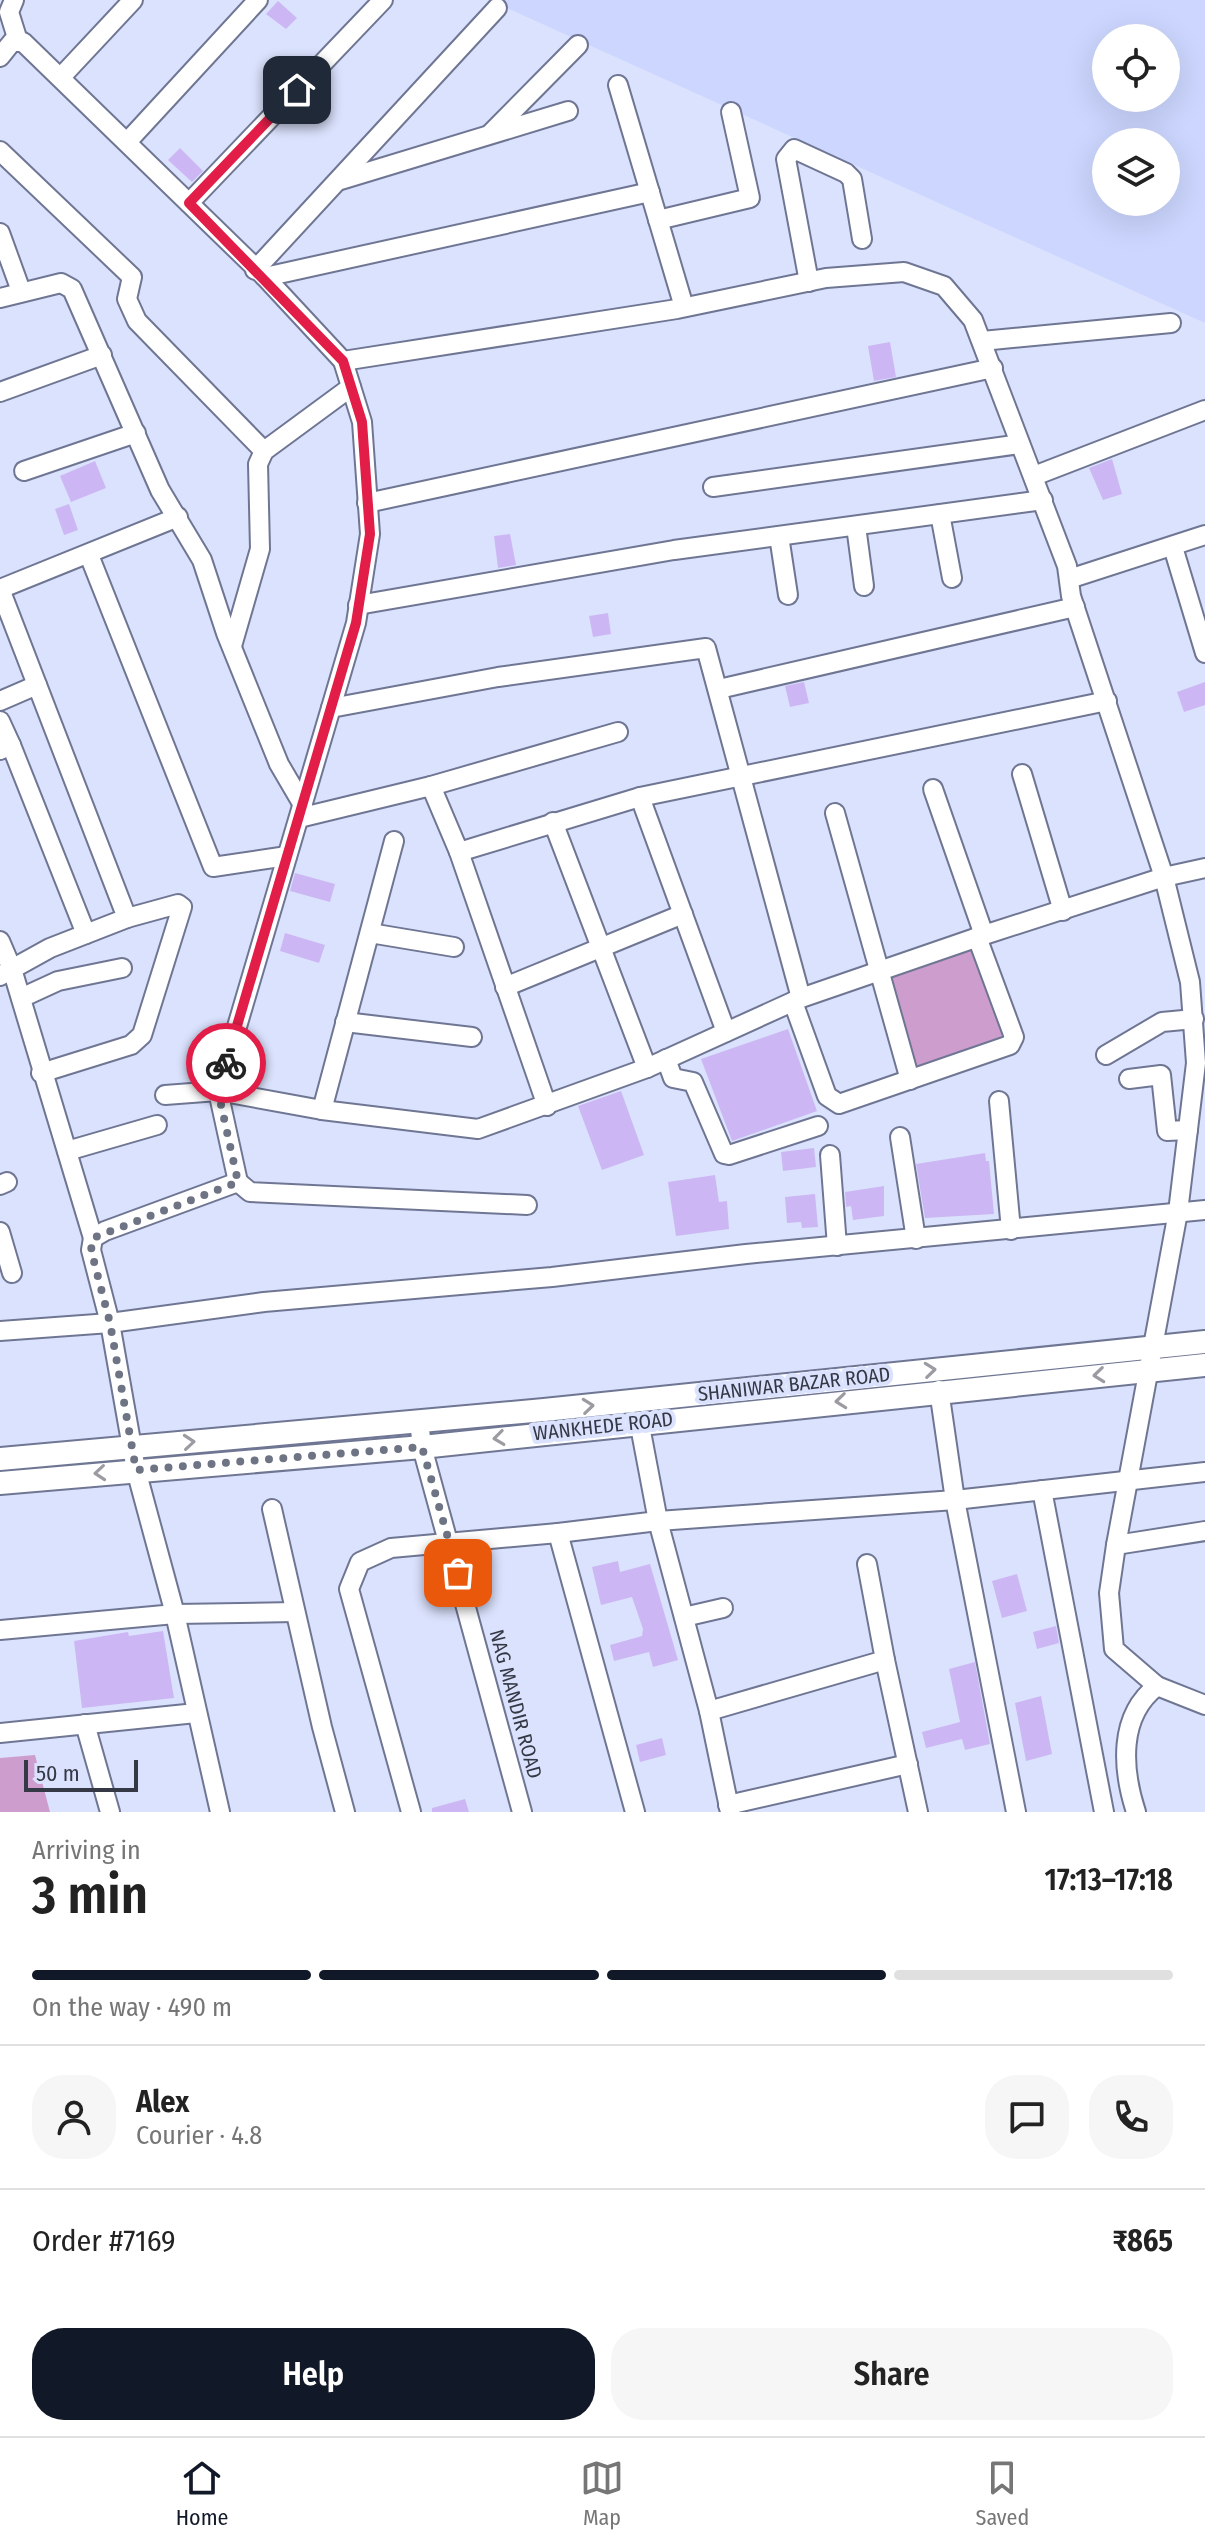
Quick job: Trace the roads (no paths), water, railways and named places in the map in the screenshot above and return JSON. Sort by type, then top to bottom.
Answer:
[{"type":"main road","name":"SHANIWAR BAZAR ROAD","points":[[0,1459],[419,1421],[1205,1342]]},
{"type":"main road","name":"WANKHEDE ROAD","points":[[0,1483],[422,1447],[639,1421],[1205,1365]]},
{"type":"street","points":[[14,0],[9,12],[18,41],[128,141],[343,361],[362,422],[370,534],[358,605],[331,708],[218,1091],[238,1182],[250,1192],[527,1205]]},
{"type":"street","points":[[61,77],[133,0]]},
{"type":"street","points":[[128,141],[258,0]]},
{"type":"street","points":[[189,203],[383,0]]},
{"type":"street","points":[[260,274],[337,181],[497,8]]},
{"type":"street","points":[[0,57],[12,42],[18,41]]},
{"type":"street","points":[[489,135],[578,45]]},
{"type":"street","points":[[618,85],[684,307]]},
{"type":"street","points":[[337,181],[568,111]]},
{"type":"street","points":[[658,220],[750,198],[731,112]]},
{"type":"street","points":[[809,282],[786,159],[790,152],[794,149],[846,173],[852,179],[862,239]]},
{"type":"street","points":[[0,151],[132,277],[127,299],[137,321],[264,451]]},
{"type":"street","points":[[260,274],[650,192]]},
{"type":"street","points":[[0,233],[21,291]]},
{"type":"street","points":[[343,361],[684,307],[809,282],[904,272],[944,286],[973,320],[1043,500],[1069,579],[1075,607],[1164,877],[1190,982],[1198,1107],[1188,1130],[1178,1212],[1109,1593],[1114,1649],[1157,1686],[1205,1705]]},
{"type":"street","points":[[0,298],[61,283],[72,289],[160,490],[202,560],[232,646],[301,812]]},
{"type":"street","points":[[982,341],[1171,323]]},
{"type":"street","points":[[0,392],[102,355]]},
{"type":"street","points":[[367,503],[993,368]]},
{"type":"street","points":[[232,646],[260,549],[258,464],[264,451],[351,387]]},
{"type":"street","points":[[1034,476],[1205,410]]},
{"type":"street","points":[[24,471],[136,433]]},
{"type":"street","points":[[713,487],[1020,444]]},
{"type":"street","points":[[358,605],[674,550],[1043,500]]},
{"type":"street","points":[[940,514],[952,578]]},
{"type":"street","points":[[127,918],[0,589],[178,517]]},
{"type":"street","points":[[856,526],[864,586]]},
{"type":"street","points":[[1069,579],[1205,535]]},
{"type":"street","points":[[779,536],[788,595]]},
{"type":"street","points":[[1173,547],[1205,653]]},
{"type":"street","points":[[89,555],[213,867],[287,856]]},
{"type":"street","points":[[719,689],[1075,607]]},
{"type":"street","points":[[331,708],[498,677],[702,646],[709,652],[719,689],[797,1000],[832,1102],[839,1104],[1010,1045],[1013,1041],[933,789]]},
{"type":"street","points":[[0,701],[37,685]]},
{"type":"street","points":[[459,852],[640,797],[1107,701]]},
{"type":"street","points":[[0,721],[5,748],[86,934]]},
{"type":"street","points":[[301,812],[431,786],[618,732]]},
{"type":"street","points":[[1022,774],[1063,911]]},
{"type":"street","points":[[431,786],[459,852],[547,1106]]},
{"type":"street","points":[[640,797],[726,1032]]},
{"type":"street","points":[[835,813],[882,971],[910,1080]]},
{"type":"street","points":[[553,822],[647,1068]]},
{"type":"street","points":[[322,1110],[394,841]]},
{"type":"street","points":[[165,1095],[218,1091],[322,1110],[478,1129],[647,1068],[797,1000],[980,936],[1164,877],[1205,868]]},
{"type":"street","points":[[6,972],[50,948],[127,918],[178,904],[182,907],[142,1035],[131,1045],[41,1073]]},
{"type":"street","points":[[505,987],[683,914]]},
{"type":"street","points":[[370,933],[454,947]]},
{"type":"street","points":[[0,941],[6,972],[21,998],[93,1238],[91,1250],[110,1323],[136,1470],[175,1614],[220,1812]]},
{"type":"street","points":[[21,998],[58,981],[122,968]]},
{"type":"street","points":[[1106,1055],[1162,1022],[1194,1019]]},
{"type":"street","points":[[345,1022],[472,1037]]},
{"type":"street","points":[[666,1059],[673,1078],[693,1082],[724,1154],[818,1126]]},
{"type":"street","points":[[1129,1079],[1161,1075],[1167,1131],[1188,1130]]},
{"type":"street","points":[[999,1101],[1011,1230]]},
{"type":"street","points":[[67,1151],[157,1125]]},
{"type":"street","points":[[900,1137],[916,1239]]},
{"type":"street","points":[[830,1155],[837,1246]]},
{"type":"street","points":[[93,1238],[238,1182]]},
{"type":"street","points":[[0,1331],[110,1323],[264,1302],[552,1277],[1205,1210]]},
{"type":"street","points":[[0,1232],[12,1273]]},
{"type":"street","points":[[939,1390],[955,1500],[1016,1812]]},
{"type":"street","name":"NAG MANDIR ROAD","points":[[419,1421],[422,1447],[522,1812]]},
{"type":"street","points":[[639,1421],[658,1521],[709,1711],[729,1809],[908,1764]]},
{"type":"street","points":[[411,1812],[349,1589],[360,1562],[381,1552],[391,1548],[658,1521],[955,1500],[1205,1472]]},
{"type":"street","points":[[1042,1490],[1104,1812]]},
{"type":"street","points":[[272,1509],[345,1812]]},
{"type":"street","points":[[1116,1545],[1205,1531]]},
{"type":"street","points":[[558,1533],[635,1812]]},
{"type":"street","points":[[867,1564],[918,1812]]},
{"type":"street","points":[[684,1617],[723,1608]]},
{"type":"street","points":[[0,1630],[175,1614],[295,1612]]},
{"type":"street","points":[[709,1711],[885,1660]]},
{"type":"street","points":[[1136,1812],[1127,1779],[1126,1753],[1131,1718],[1135,1707],[1157,1686]]},
{"type":"street","points":[[0,1733],[196,1713]]},
{"type":"street","points":[[85,1724],[110,1812]]}]
